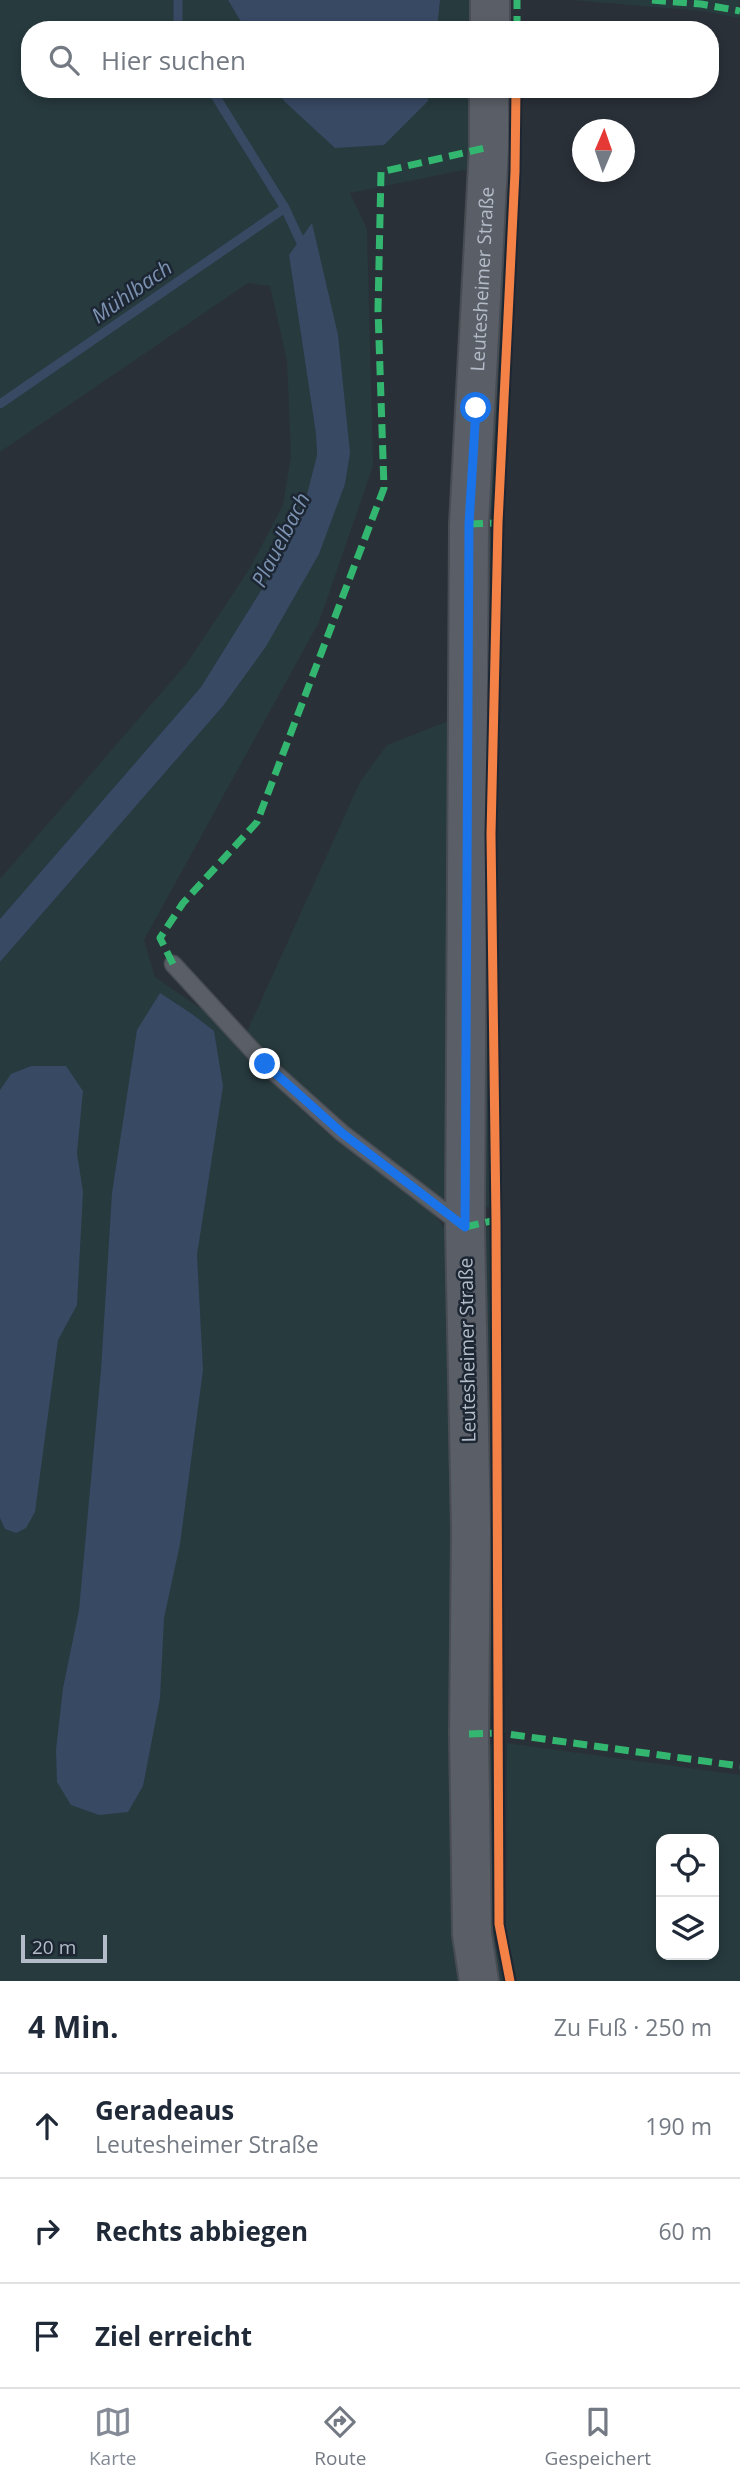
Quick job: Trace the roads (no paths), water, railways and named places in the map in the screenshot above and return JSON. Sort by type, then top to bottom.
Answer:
[{"type":"street","points":[[490,0],[490,21]]},
{"type":"street","name":"Leutesheimer Straße","points":[[479,1981],[472,1934],[469,1747],[471,1530],[465,1227],[469,524],[489,147],[489,98]]},
{"type":"lane","points":[[173,964],[265,1064],[342,1133],[465,1227]]},
{"type":"water","points":[[228,0],[440,0],[438,21],[241,21]]},
{"type":"water","points":[[282,98],[428,98],[384,145],[335,148]]},
{"type":"water","points":[[312,223],[338,335],[350,453],[345,484],[319,554],[265,648],[223,706],[0,962],[0,919],[201,687],[280,560],[303,510],[317,455],[316,434],[289,255]]},
{"type":"water","points":[[160,993],[214,1031],[223,1086],[197,1255],[203,1370],[180,1544],[164,1618],[160,1698],[143,1786],[128,1812],[99,1815],[71,1805],[57,1782],[56,1750],[63,1688],[79,1610],[101,1370],[112,1193],[137,1030]]},
{"type":"water","points":[[31,1066],[66,1066],[83,1091],[77,1153],[83,1192],[77,1305],[58,1340],[35,1512],[26,1528],[16,1533],[5,1529],[0,1518],[0,1090],[11,1074]]},
{"type":"waterway","name":"Plauelbach","points":[[178,0],[178,21]]},
{"type":"waterway","name":"Plauelbach","points":[[217,98],[285,208],[304,249]]},
{"type":"waterway","name":"Mühlbach","points":[[0,404],[285,208]]}]
